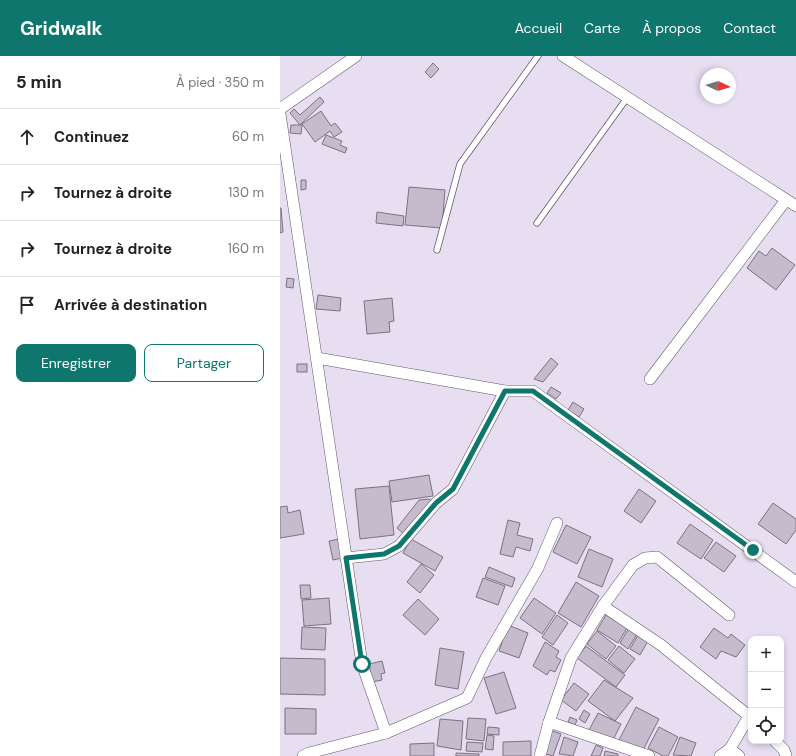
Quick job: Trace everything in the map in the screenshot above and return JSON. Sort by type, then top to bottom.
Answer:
[{"type":"street","points":[[280,109],[356,56]]},
{"type":"street","points":[[563,56],[796,206]]},
{"type":"street","points":[[280,114],[362,664],[386,733]]},
{"type":"street","points":[[650,379],[786,200]]},
{"type":"street","points":[[317,358],[505,391],[533,391],[796,582]]},
{"type":"street","points":[[346,558],[384,554],[399,546],[436,503],[453,489],[505,391]]},
{"type":"street","points":[[303,756],[309,753],[386,733],[467,698],[486,658],[538,568],[557,523]]},
{"type":"street","points":[[540,756],[549,722],[571,658],[603,606],[633,566],[645,558],[657,557],[729,615]]},
{"type":"street","points":[[603,606],[661,645],[748,714]]},
{"type":"street","points":[[720,756],[734,752],[748,720]]},
{"type":"street","points":[[549,722],[649,756]]},
{"type":"street","points":[[778,744],[784,750],[786,756]]},
{"type":"lane","points":[[437,250],[460,164],[538,56]]},
{"type":"lane","points":[[537,223],[627,98]]},
{"type":"building","points":[[433,63],[439,69],[431,78],[425,72]]},
{"type":"building","points":[[320,97],[324,102],[300,125],[290,113],[294,109],[300,115]]},
{"type":"building","points":[[321,111],[331,126],[335,123],[342,132],[334,137],[330,131],[315,142],[302,124]]},
{"type":"building","points":[[291,125],[302,125],[301,134],[290,133]]},
{"type":"building","points":[[326,135],[342,141],[340,145],[347,148],[345,153],[322,144]]},
{"type":"building","points":[[301,180],[306,180],[306,189],[301,190]]},
{"type":"building","points":[[409,187],[445,190],[442,228],[405,225]]},
{"type":"building","points":[[280,208],[283,232],[280,233]]},
{"type":"building","points":[[377,212],[404,216],[403,226],[376,223]]},
{"type":"building","points":[[772,248],[795,265],[776,290],[747,268],[759,251],[766,256]]},
{"type":"building","points":[[287,278],[294,279],[293,288],[286,287]]},
{"type":"building","points":[[318,295],[341,298],[340,311],[316,309]]},
{"type":"building","points":[[392,298],[394,321],[389,322],[390,332],[367,334],[364,301]]},
{"type":"building","points":[[551,358],[558,364],[543,382],[534,379]]},
{"type":"building","points":[[297,364],[307,364],[307,372],[297,372]]},
{"type":"building","points":[[551,387],[561,393],[556,399],[547,393]]},
{"type":"building","points":[[573,402],[584,409],[579,417],[568,410]]},
{"type":"building","points":[[429,475],[433,496],[392,502],[389,481]]},
{"type":"building","points":[[389,486],[394,535],[360,539],[355,489]]},
{"type":"building","points":[[639,489],[656,501],[641,523],[624,511]]},
{"type":"building","points":[[429,499],[433,502],[405,535],[397,528],[419,500]]},
{"type":"building","points":[[773,503],[796,519],[796,530],[786,544],[758,524]]},
{"type":"building","points":[[287,506],[288,513],[300,510],[304,534],[280,538],[280,507]]},
{"type":"building","points":[[508,520],[520,523],[517,535],[533,539],[530,551],[516,547],[513,557],[500,554]]},
{"type":"building","points":[[690,524],[713,540],[701,559],[677,543]]},
{"type":"building","points":[[566,525],[591,537],[577,564],[553,552]]},
{"type":"building","points":[[339,539],[342,558],[333,560],[329,541]]},
{"type":"building","points":[[411,539],[443,557],[435,571],[403,553]]},
{"type":"building","points":[[716,542],[736,556],[724,572],[704,558]]},
{"type":"building","points":[[589,549],[613,559],[602,587],[578,577]]},
{"type":"building","points":[[421,564],[434,575],[420,593],[407,582]]},
{"type":"building","points":[[489,567],[515,578],[512,587],[485,577]]},
{"type":"building","points":[[483,578],[505,586],[498,605],[476,597]]},
{"type":"building","points":[[576,582],[599,596],[581,627],[558,613]]},
{"type":"building","points":[[300,585],[310,585],[311,598],[301,599]]},
{"type":"building","points":[[329,598],[331,624],[304,626],[302,600]]},
{"type":"building","points":[[534,598],[556,613],[542,634],[520,618]]},
{"type":"building","points":[[418,599],[439,619],[425,635],[403,615]]},
{"type":"building","points":[[557,615],[568,623],[553,645],[542,637]]},
{"type":"building","points":[[606,615],[627,628],[618,643],[597,630]]},
{"type":"building","points":[[508,625],[528,633],[519,658],[499,651]]},
{"type":"building","points":[[302,627],[326,628],[325,650],[301,649]]},
{"type":"building","points":[[629,628],[637,634],[628,649],[620,643]]},
{"type":"building","points":[[714,628],[728,638],[731,634],[745,645],[736,657],[721,651],[716,659],[700,647]]},
{"type":"building","points":[[597,631],[616,646],[606,659],[587,644]]},
{"type":"building","points":[[638,635],[648,641],[640,655],[630,649]]},
{"type":"building","points":[[545,642],[559,651],[556,657],[561,660],[555,672],[550,670],[547,675],[533,666]]},
{"type":"building","points":[[586,646],[625,675],[616,687],[577,658]]},
{"type":"building","points":[[619,646],[635,659],[624,673],[608,660]]},
{"type":"building","points":[[440,648],[464,652],[458,689],[435,685]]},
{"type":"building","points":[[280,658],[325,659],[325,695],[280,694]]},
{"type":"building","points":[[382,661],[385,673],[381,674],[382,680],[372,682],[369,664]]},
{"type":"building","points":[[504,672],[516,708],[496,714],[484,678]]},
{"type":"building","points":[[604,680],[633,698],[615,721],[588,701]]},
{"type":"building","points":[[574,683],[589,694],[576,711],[561,700]]},
{"type":"building","points":[[636,707],[659,719],[642,752],[619,740]]},
{"type":"building","points":[[285,708],[316,709],[316,734],[285,734]]},
{"type":"building","points":[[584,710],[590,714],[585,723],[579,719]]},
{"type":"building","points":[[598,713],[621,724],[611,744],[588,732]]},
{"type":"building","points":[[570,717],[577,720],[575,725],[568,722]]},
{"type":"building","points":[[468,718],[486,719],[484,741],[466,739]]},
{"type":"building","points":[[440,719],[463,721],[461,750],[437,746]]},
{"type":"building","points":[[488,727],[499,728],[499,735],[487,734]]},
{"type":"building","points":[[659,727],[678,737],[668,756],[663,756],[648,748]]},
{"type":"building","points":[[550,730],[561,734],[553,756],[542,753]]},
{"type":"building","points":[[487,735],[494,736],[493,750],[485,749]]},
{"type":"building","points":[[564,737],[578,742],[573,756],[559,754]]},
{"type":"building","points":[[680,737],[696,743],[691,756],[673,755]]},
{"type":"building","points":[[531,741],[531,756],[503,756],[503,742]]},
{"type":"building","points":[[467,742],[483,743],[482,752],[466,751]]},
{"type":"building","points":[[434,743],[434,756],[410,756],[410,744]]},
{"type":"building","points":[[596,745],[603,748],[600,756],[591,756]]},
{"type":"building","points":[[605,751],[618,754],[618,756],[604,756]]},
{"type":"building","points":[[456,753],[479,754],[479,756],[456,756]]},
{"type":"route","points":[[362,664],[346,558],[384,554],[399,546],[436,503],[453,489],[505,391],[533,391],[753,550]]}]
